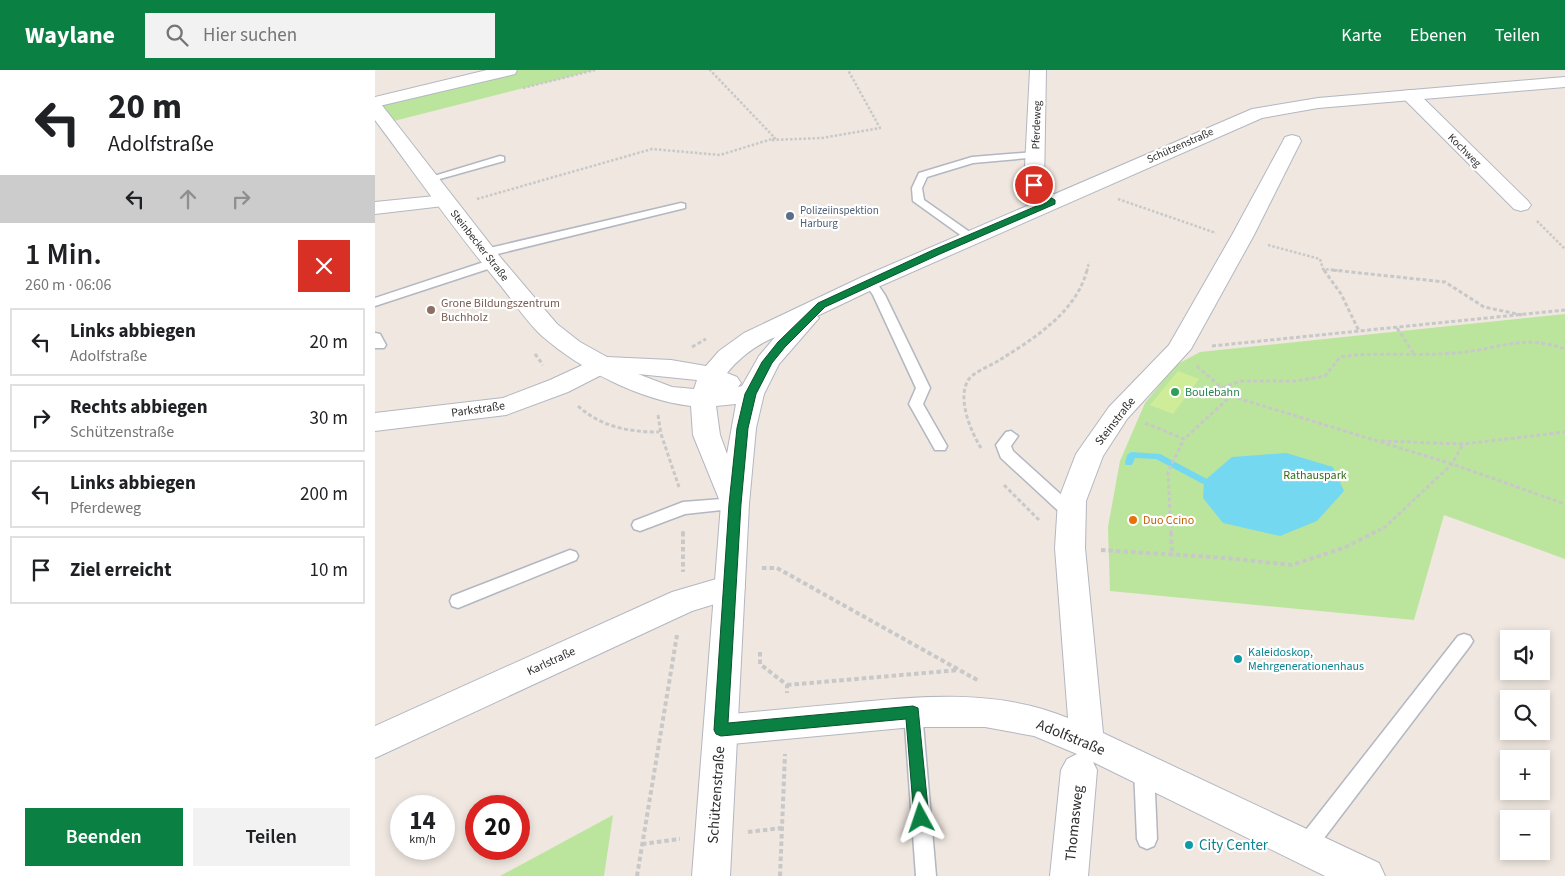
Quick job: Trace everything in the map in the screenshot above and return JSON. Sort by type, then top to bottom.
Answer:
[{"type":"street","points":[[375,102],[509,70]]},
{"type":"street","name":"Pferdeweg","points":[[1038,70],[1034,185],[1040,194],[1052,202]]},
{"type":"street","name":"Schützenstraße","points":[[735,504],[709,443],[704,426],[707,387],[723,360],[739,346],[821,305],[970,237],[1258,113],[1318,104],[1565,82]]},
{"type":"street","name":"Kochweg","points":[[1410,95],[1521,205]]},
{"type":"street","name":"Steinbecker Straße","points":[[375,108],[489,258],[549,329],[571,348],[628,379],[668,395],[707,387],[751,394]]},
{"type":"street","name":"Steinstraße","points":[[1083,756],[1070,548],[1072,502],[1090,454],[1118,413],[1179,350],[1292,141]]},
{"type":"street","points":[[375,208],[448,204]]},
{"type":"street","name":"Schützenstraße","points":[[711,876],[735,504],[743,428],[751,394],[767,362],[781,344],[821,305]]},
{"type":"street","name":"Parkstraße","points":[[375,422],[506,406],[559,386],[602,364]]},
{"type":"street","name":"Karlstraße","points":[[375,742],[683,601],[730,587]]},
{"type":"street","name":"Adolfstraße","points":[[721,730],[913,712],[985,712],[1037,721],[1083,756],[1144,769],[1366,876]]},
{"type":"street","name":"Thomasweg","points":[[1069,876],[1083,756]]},
{"type":"lane","points":[[970,237],[919,201],[917,188],[923,175],[972,160],[1035,155]]},
{"type":"lane","points":[[429,179],[499,159]]},
{"type":"lane","points":[[375,302],[489,258],[588,226],[681,206]]},
{"type":"lane","points":[[870,282],[879,295],[923,388],[916,404],[940,446]]},
{"type":"lane","points":[[1011,436],[1003,445],[1006,454],[1071,513]]},
{"type":"lane","points":[[640,525],[683,508],[735,504]]},
{"type":"lane","points":[[458,601],[570,556]]},
{"type":"lane","points":[[1305,847],[1464,641]]},
{"type":"lane","points":[[913,712],[926,876]]},
{"type":"lane","points":[[1144,769],[1147,839]]},
{"type":"path","points":[[448,204],[652,149],[720,155],[775,138],[710,70]]},
{"type":"path","points":[[765,141],[822,138],[880,128],[848,70]]},
{"type":"path","points":[[1087,187],[1239,242],[1252,240],[1320,259],[1323,268],[1341,294],[1359,331]]},
{"type":"path","points":[[1521,205],[1565,249]]},
{"type":"path","points":[[983,452],[974,437],[963,395],[969,379],[1057,321],[1088,276],[1089,262]]},
{"type":"path","points":[[1323,268],[1445,282],[1485,307],[1522,315]]},
{"type":"path","points":[[1179,350],[1565,310]]},
{"type":"path","points":[[1397,328],[1414,354]]},
{"type":"path","points":[[1222,388],[1240,381],[1296,381],[1325,376],[1340,357],[1470,352],[1523,340],[1547,341],[1565,349]]},
{"type":"path","points":[[1179,350],[1231,396],[1452,464],[1565,504]]},
{"type":"path","points":[[1172,556],[1168,472],[1184,439],[1231,396]]},
{"type":"path","points":[[1118,413],[1184,439]]},
{"type":"path","points":[[637,876],[683,601],[683,508],[676,470],[659,432],[658,414]]},
{"type":"path","points":[[1376,441],[1463,444],[1565,432]]},
{"type":"path","points":[[1002,482],[1006,489],[1070,548],[1226,558],[1292,565],[1346,547],[1385,527],[1452,464],[1463,444]]},
{"type":"path","points":[[761,578],[762,558]]},
{"type":"path","points":[[760,644],[760,664],[787,686],[960,670],[777,568],[761,568]]},
{"type":"path","points":[[780,876],[787,686]]},
{"type":"green space","points":[[509,70],[595,70],[386,123],[375,102]]},
{"type":"green space","name":"Rathauspark","points":[[1565,314],[1565,559],[1444,515],[1414,620],[1110,591],[1108,527],[1120,461],[1145,403],[1176,365],[1200,352]]},
{"type":"green space","name":"Boulebahn","points":[[1178,371],[1199,379],[1173,414],[1150,405]]},
{"type":"green space","points":[[613,815],[604,876],[500,876]]},
{"type":"water","points":[[1286,453],[1333,467],[1344,491],[1317,521],[1280,536],[1223,523],[1203,498],[1204,481],[1232,457]]},
{"type":"waterway","points":[[1129,463],[1131,455],[1157,456],[1204,481]]},
{"type":"place","name":"Polizeiinspektion Harburg","points":[[790,216]]},
{"type":"place","name":"Grone Bildungszentrum Buchholz","points":[[431,310]]},
{"type":"place","name":"Boulebahn","points":[[1175,392]]},
{"type":"place","name":"Duo Ccino","points":[[1133,520]]},
{"type":"place","name":"Kaleidoskop, Mehrgenerationenhaus","points":[[1238,659]]},
{"type":"place","name":"City Center","points":[[1189,845]]},
{"type":"route","points":[[921,818],[913,712],[721,730],[735,504],[743,428],[751,394],[767,362],[781,344],[821,305],[936,252],[1052,202],[1040,194],[1034,185]]}]
